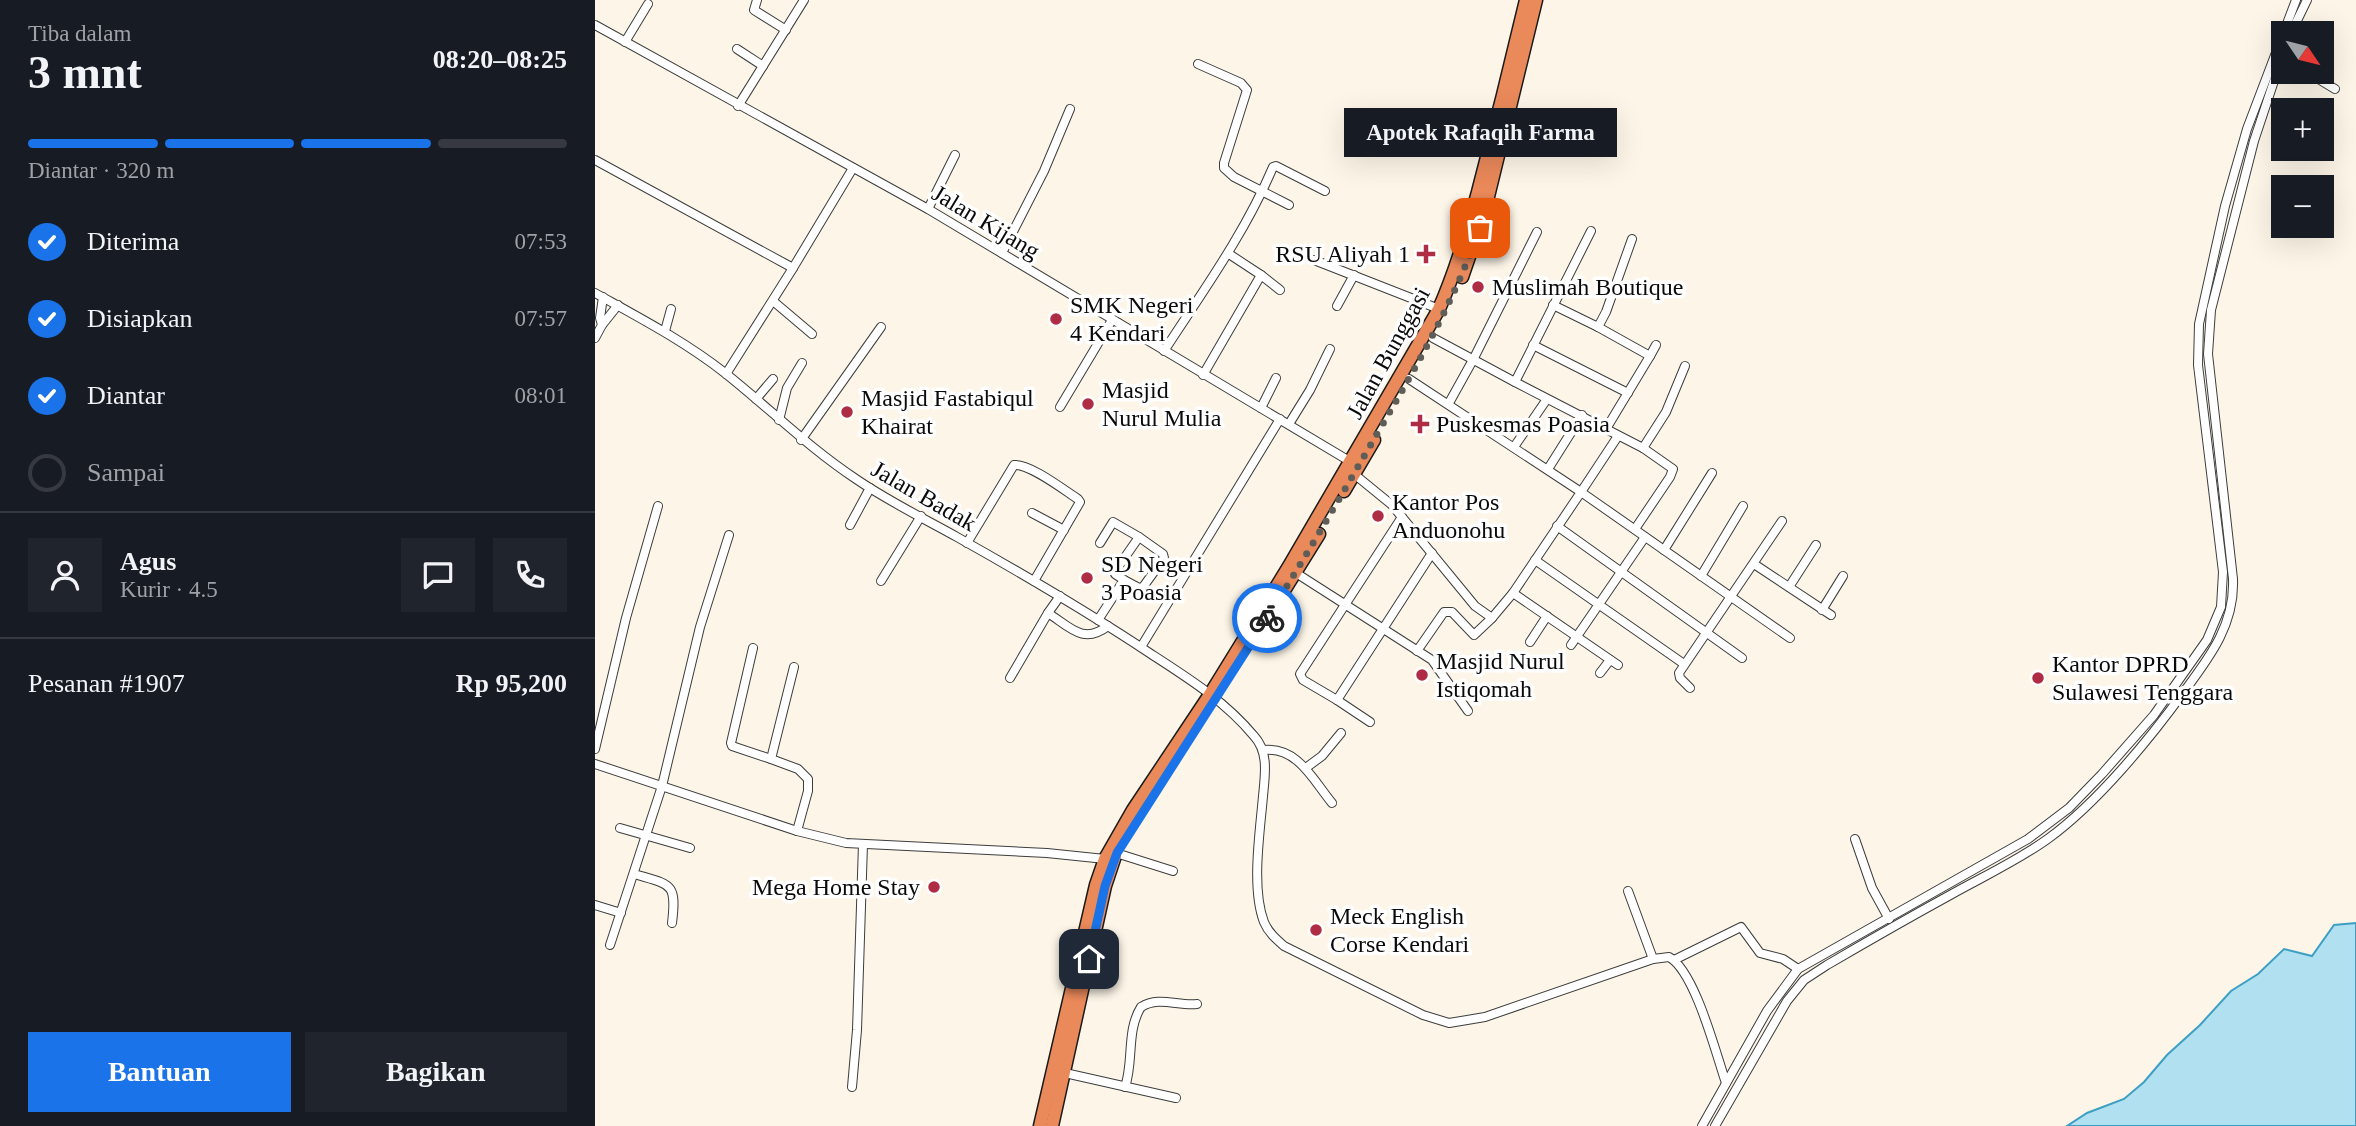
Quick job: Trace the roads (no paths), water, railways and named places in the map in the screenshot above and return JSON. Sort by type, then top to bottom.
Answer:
[{"type":"highway","name":"Jalan Bunggasi","points":[[1503,120],[1525,0]]},
{"type":"highway","name":"Jalan Bunggasi","points":[[1392,400],[1409,379],[1433,338],[1460,281],[1536,0]]},
{"type":"highway","name":"Jalan Bunggasi","points":[[1213,696],[1296,573],[1392,400],[1439,309],[1479,211]]},
{"type":"highway","name":"Jalan Bunggasi","points":[[1213,696],[1353,468]]},
{"type":"highway","points":[[1040,1126],[1101,885],[1111,856],[1213,696]]},
{"type":"highway","points":[[1052,1126],[1086,974],[1101,885]]},
{"type":"street","points":[[757,0],[754,10],[786,30]]},
{"type":"street","points":[[738,106],[804,0]]},
{"type":"street","points":[[2292,21],[2296,0]]},
{"type":"street","points":[[2295,21],[2307,0]]},
{"type":"street","points":[[625,43],[648,4]]},
{"type":"street","name":"Jalan Kijang","points":[[595,25],[928,209],[1289,424],[1353,468],[1402,517],[1475,606],[1492,618]]},
{"type":"street","points":[[737,49],[763,66]]},
{"type":"street","points":[[1198,64],[1246,88],[1247,94],[1223,166],[1234,177],[1289,205]]},
{"type":"street","points":[[1702,1126],[1767,1011],[1798,969],[2046,827],[2102,774],[2154,715],[2207,640],[2223,601],[2220,547],[2197,347],[2201,312],[2229,190],[2246,129],[2271,72]]},
{"type":"street","points":[[1715,1126],[1781,1012],[1804,981],[1826,965],[2049,838],[2087,806],[2162,721],[2217,643],[2229,620],[2233,603],[2232,554],[2208,340],[2211,310],[2254,141],[2273,84]]},
{"type":"street","points":[[2327,84],[2335,89]]},
{"type":"street","points":[[1002,253],[1044,171],[1070,109]]},
{"type":"street","points":[[928,209],[955,155]]},
{"type":"street","points":[[595,160],[793,268]]},
{"type":"street","points":[[1164,351],[1229,254],[1274,166],[1325,191]]},
{"type":"street","points":[[726,374],[853,168]]},
{"type":"street","points":[[1515,382],[1591,230]]},
{"type":"street","points":[[1449,403],[1537,232]]},
{"type":"street","points":[[1598,327],[1610,303],[1632,239]]},
{"type":"street","points":[[1229,254],[1280,290]]},
{"type":"street","points":[[1314,260],[1439,309]]},
{"type":"street","points":[[1203,375],[1261,275]]},
{"type":"street","points":[[1337,306],[1354,275]]},
{"type":"street","points":[[599,295],[602,325]]},
{"type":"street","name":"Jalan Badak","points":[[599,295],[665,331],[726,374],[801,440],[870,488],[1060,596],[1213,696],[1256,737],[1263,750]]},
{"type":"street","points":[[773,301],[811,334]]},
{"type":"street","points":[[595,338],[618,305]]},
{"type":"street","points":[[1553,305],[1650,356]]},
{"type":"street","points":[[665,331],[671,309]]},
{"type":"street","points":[[1060,407],[1112,320]]},
{"type":"street","points":[[801,440],[881,327]]},
{"type":"street","points":[[1433,338],[1582,415],[1668,464],[1673,471],[1635,529]]},
{"type":"street","points":[[1533,345],[1628,393]]},
{"type":"street","points":[[1606,429],[1656,345]]},
{"type":"street","points":[[1289,424],[1310,390],[1330,349]]},
{"type":"street","points":[[779,420],[787,388],[802,363]]},
{"type":"street","points":[[1643,448],[1666,412],[1685,366]]},
{"type":"street","points":[[1261,408],[1276,378]]},
{"type":"street","points":[[756,399],[772,379]]},
{"type":"street","points":[[1409,379],[1548,469],[1790,638]]},
{"type":"street","points":[[1514,446],[1548,399]]},
{"type":"street","points":[[1548,469],[1582,415]]},
{"type":"street","points":[[1141,647],[1280,419]]},
{"type":"street","points":[[1417,650],[1444,612],[1451,612],[1474,635],[1492,618],[1513,593],[1618,436]]},
{"type":"street","points":[[967,543],[1008,473],[1017,464],[1037,473],[1080,500],[1034,581]]},
{"type":"street","points":[[1664,550],[1712,473]]},
{"type":"street","points":[[850,525],[870,488]]},
{"type":"street","points":[[595,749],[625,618],[658,506]]},
{"type":"street","points":[[1701,576],[1743,506]]},
{"type":"street","points":[[1032,513],[1064,530]]},
{"type":"street","points":[[881,581],[921,516]]},
{"type":"street","points":[[1370,722],[1300,676],[1344,603],[1402,517]]},
{"type":"street","points":[[1691,688],[1678,677],[1684,664],[1732,598],[1782,521]]},
{"type":"street","points":[[1100,543],[1108,526],[1115,522],[1139,537],[1164,554],[1164,558],[1143,587],[1139,588],[1116,575],[1115,571],[1139,537]]},
{"type":"street","points":[[1557,526],[1742,658]]},
{"type":"street","points":[[610,945],[662,786],[697,640],[729,535]]},
{"type":"street","points":[[1571,645],[1645,537]]},
{"type":"street","points":[[1789,587],[1816,545]]},
{"type":"street","points":[[1337,700],[1432,553]]},
{"type":"street","points":[[1535,560],[1684,664]]},
{"type":"street","points":[[1754,564],[1831,615]]},
{"type":"street","points":[[1296,573],[1383,627],[1436,664],[1468,711]]},
{"type":"street","points":[[1822,610],[1843,576]]},
{"type":"street","points":[[1098,620],[1124,580]]},
{"type":"street","points":[[1513,593],[1614,663],[1600,673]]},
{"type":"street","points":[[1010,678],[1060,596]]},
{"type":"street","points":[[1048,613],[1088,636],[1108,626]]},
{"type":"street","points":[[1530,642],[1547,616]]},
{"type":"street","points":[[753,648],[731,743],[739,750],[798,769],[808,779],[808,791],[797,831]]},
{"type":"street","points":[[771,760],[794,667]]},
{"type":"street","points":[[1307,767],[1322,756],[1341,733]]},
{"type":"street","points":[[1332,803],[1313,780],[1307,767],[1284,752],[1263,750],[1265,775],[1258,865],[1259,896],[1264,923],[1275,939],[1284,946],[1423,1015],[1449,1023],[1485,1017],[1653,959],[1666,957],[1674,960],[1690,983],[1726,1083]]},
{"type":"street","points":[[595,764],[826,839],[863,844],[1111,856],[1173,871]]},
{"type":"street","points":[[620,828],[690,848]]},
{"type":"street","points":[[1855,839],[1872,888],[1889,919]]},
{"type":"street","points":[[852,1087],[863,844]]},
{"type":"street","points":[[634,874],[666,884],[672,890],[675,898],[672,923]]},
{"type":"street","points":[[1628,891],[1653,959]]},
{"type":"street","points":[[595,905],[621,914]]},
{"type":"street","points":[[1674,960],[1741,927],[1763,955],[1783,959],[1798,969]]},
{"type":"street","points":[[1086,974],[1104,973],[1112,960]]},
{"type":"street","points":[[1125,1087],[1130,1070],[1132,1031],[1143,1005],[1161,1001],[1182,1005],[1197,1004]]},
{"type":"street","points":[[1065,1073],[1176,1098]]},
{"type":"water","points":[[2356,923],[2356,1126],[2067,1126],[2087,1113],[2124,1099],[2144,1082],[2231,991],[2258,974],[2284,949],[2312,956],[2334,925]]},
{"type":"place","name":"Apotek Rafaqih Farma","points":[[1480,228]]},
{"type":"place","name":"RSU Aliyah 1","points":[[1426,254]]},
{"type":"place","name":"Muslimah Boutique","points":[[1478,287]]},
{"type":"place","name":"SMK Negeri 4 Kendari","points":[[1056,319]]},
{"type":"place","name":"Masjid Nurul Mulia","points":[[1088,404]]},
{"type":"place","name":"Masjid Fastabiqul Khairat","points":[[847,412]]},
{"type":"place","name":"Puskesmas Poasia","points":[[1420,424]]},
{"type":"place","name":"Kantor Pos Anduonohu","points":[[1378,516]]},
{"type":"place","name":"SD Negeri 3 Poasia","points":[[1087,578]]},
{"type":"place","name":"Masjid Nurul Istiqomah","points":[[1422,675]]},
{"type":"place","name":"Kantor DPRD Sulawesi Tenggara","points":[[2038,678]]},
{"type":"place","name":"Mega Home Stay","points":[[934,887]]},
{"type":"place","name":"Meck English Corse Kendari","points":[[1316,930]]}]
